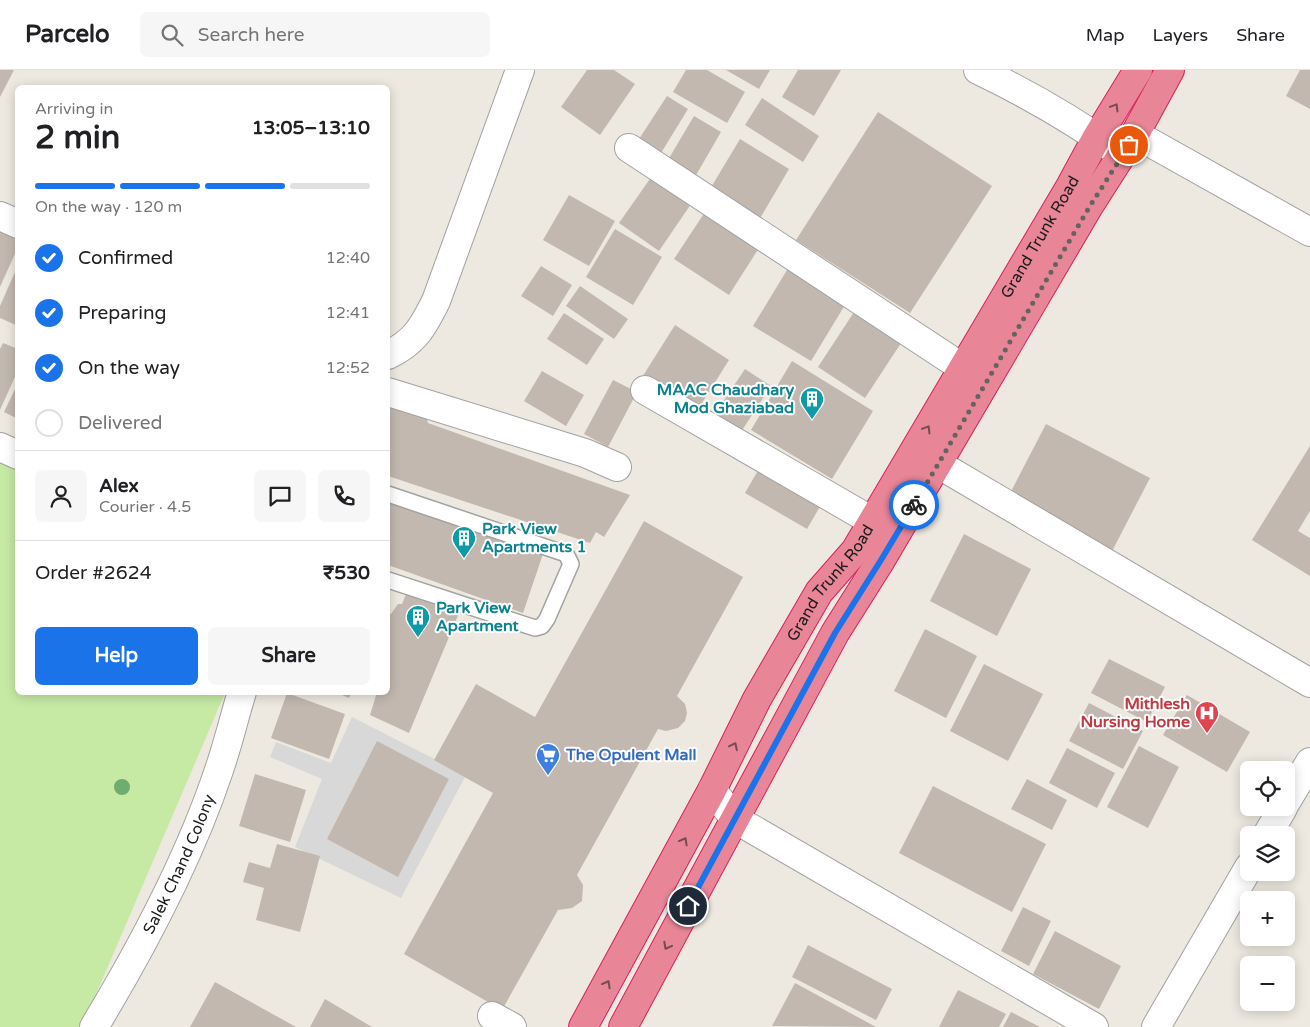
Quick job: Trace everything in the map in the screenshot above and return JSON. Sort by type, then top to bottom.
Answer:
[{"type":"highway","name":"Grand Trunk Road","points":[[583,1027],[712,790],[757,699],[819,592],[855,551],[1138,70]]},
{"type":"highway","name":"Grand Trunk Road","points":[[624,1027],[835,633],[881,560],[1090,206],[1129,145],[1170,70]]},
{"type":"street","points":[[390,354],[402,348],[422,329],[436,301],[520,70]]},
{"type":"street","points":[[978,70],[1012,86],[1097,137],[1129,145],[1310,232]]},
{"type":"street","points":[[629,148],[963,368]]},
{"type":"street","points":[[0,216],[15,223]]},
{"type":"street","points":[[645,390],[872,521]]},
{"type":"street","points":[[390,393],[585,453],[617,468]]},
{"type":"street","points":[[0,447],[15,454]]},
{"type":"street","points":[[913,453],[938,464],[1310,683]]},
{"type":"street","name":"Salek Chand Colony","points":[[94,1027],[127,972],[194,834],[219,770],[241,695]]},
{"type":"street","points":[[1295,787],[1310,762]]},
{"type":"street","points":[[712,790],[735,819],[1094,1027]]},
{"type":"street","points":[[1156,1027],[1241,881]]},
{"type":"lane","points":[[390,495],[566,554],[571,564],[547,619],[542,626],[535,628],[390,581]]},
{"type":"shaded area","points":[[352,717],[466,775],[401,898],[295,847],[322,779],[270,757],[276,742],[331,763]]},
{"type":"green space","points":[[0,438],[15,445],[15,695],[224,695],[82,1027],[0,1027]]},
{"type":"building","points":[[0,70],[14,70],[0,97]]},
{"type":"building","points":[[587,70],[614,70],[635,84],[600,135],[561,107]]},
{"type":"building","points":[[686,70],[707,70],[745,92],[727,123],[673,92]]},
{"type":"building","points":[[726,70],[770,70],[759,89]]},
{"type":"building","points":[[798,70],[841,70],[814,116],[782,97]]},
{"type":"building","points":[[1300,70],[1310,70],[1310,109],[1286,96]]},
{"type":"building","points":[[667,96],[688,109],[661,153],[639,139]]},
{"type":"building","points":[[762,98],[819,136],[803,162],[745,125]]},
{"type":"building","points":[[878,112],[992,186],[910,313],[796,240]]},
{"type":"building","points":[[694,116],[721,132],[692,182],[665,165]]},
{"type":"building","points":[[740,139],[789,169],[759,220],[710,189]]},
{"type":"building","points":[[652,176],[691,204],[659,251],[619,223]]},
{"type":"building","points":[[569,195],[615,221],[589,266],[543,240]]},
{"type":"building","points":[[705,212],[759,248],[729,295],[674,259]]},
{"type":"building","points":[[615,229],[662,257],[633,305],[586,277]]},
{"type":"building","points":[[0,230],[15,237],[15,254],[0,287]]},
{"type":"building","points":[[790,265],[848,300],[811,361],[753,326]]},
{"type":"building","points":[[541,266],[572,285],[553,316],[521,296]]},
{"type":"building","points":[[15,272],[15,325],[0,318],[0,306]]},
{"type":"building","points":[[580,286],[628,319],[614,339],[566,306]]},
{"type":"building","points":[[856,309],[903,340],[865,398],[818,367]]},
{"type":"building","points":[[564,313],[604,339],[587,365],[547,339]]},
{"type":"building","points":[[675,325],[729,360],[695,414],[641,379]]},
{"type":"building","points":[[3,343],[15,348],[15,377],[0,410],[0,349]]},
{"type":"building","name":"MAAC Chaudhary Mod Ghaziabad","points":[[792,361],[873,411],[832,479],[751,430]]},
{"type":"building","points":[[745,369],[771,386],[737,438],[710,421]]},
{"type":"building","points":[[542,371],[584,395],[566,426],[524,401]]},
{"type":"building","points":[[613,380],[637,392],[608,447],[584,434]]},
{"type":"building","points":[[15,389],[15,418],[4,412]]},
{"type":"building","points":[[390,403],[425,413],[428,423],[630,495],[604,537],[596,532],[590,543],[390,477]]},
{"type":"building","points":[[1046,424],[1150,478],[1109,557],[1005,503]]},
{"type":"building","points":[[1310,446],[1310,511],[1298,531],[1310,538],[1310,576],[1252,540]]},
{"type":"building","points":[[760,467],[822,503],[807,529],[745,493]]},
{"type":"building","name":"Park View Apartments 1","points":[[390,500],[543,554],[523,613],[390,566]]},
{"type":"building","name":"The Opulent Mall","points":[[644,521],[743,577],[677,696],[685,704],[687,713],[685,721],[678,728],[666,731],[658,729],[577,875],[583,885],[582,901],[572,908],[558,910],[502,1010],[404,954],[493,793],[434,760],[476,684],[535,717]]},
{"type":"building","points":[[964,534],[1031,569],[997,636],[930,601]]},
{"type":"building","name":"Park View Apartment","points":[[408,589],[445,604],[444,608],[459,613],[409,733],[370,715],[376,695],[390,695],[390,614],[398,604],[402,604]]},
{"type":"building","points":[[925,629],[977,656],[946,718],[894,691]]},
{"type":"building","points":[[1109,659],[1165,687],[1147,722],[1091,693]]},
{"type":"building","points":[[984,664],[1043,694],[1008,761],[950,731]]},
{"type":"building","points":[[286,695],[293,695],[345,714],[329,759],[271,738]]},
{"type":"building","points":[[1187,695],[1250,732],[1227,772],[1163,735]]},
{"type":"building","points":[[1089,703],[1143,731],[1123,769],[1069,741]]},
{"type":"building","points":[[377,741],[449,779],[398,877],[327,839]]},
{"type":"building","points":[[1139,746],[1179,767],[1148,828],[1107,807]]},
{"type":"building","points":[[1067,748],[1115,773],[1097,808],[1049,783]]},
{"type":"building","points":[[255,774],[306,790],[290,842],[239,826]]},
{"type":"building","points":[[1027,779],[1067,800],[1052,830],[1011,809]]},
{"type":"building","points":[[933,786],[1046,844],[1012,912],[899,853]]},
{"type":"building","points":[[277,844],[320,856],[300,932],[256,920],[264,888],[243,882],[249,862],[270,868]]},
{"type":"building","points":[[1023,907],[1051,921],[1029,966],[1001,951]]},
{"type":"building","points":[[1055,931],[1121,966],[1099,1009],[1033,974]]},
{"type":"building","points":[[808,945],[892,989],[876,1020],[792,977]]},
{"type":"building","points":[[215,982],[296,1027],[190,1027]]},
{"type":"building","points":[[795,983],[876,1027],[772,1026]]},
{"type":"building","points":[[958,990],[1006,1014],[999,1027],[939,1027]]},
{"type":"building","points":[[325,999],[372,1027],[310,1027]]},
{"type":"building","points":[[1011,1012],[1040,1027],[1003,1027]]},
{"type":"way so far","points":[[914,505],[1090,206],[1129,145]]},
{"type":"place","name":"MAAC Chaudhary Mod Ghaziabad","points":[[812,420]]},
{"type":"place","name":"Park View Apartments 1","points":[[464,559]]},
{"type":"place","name":"Park View Apartment","points":[[418,638]]},
{"type":"place","name":"Mithlesh Nursing Home","points":[[1207,734]]},
{"type":"place","name":"The Opulent Mall","points":[[548,776]]},
{"type":"route","points":[[688,906],[835,633],[914,505]]}]
